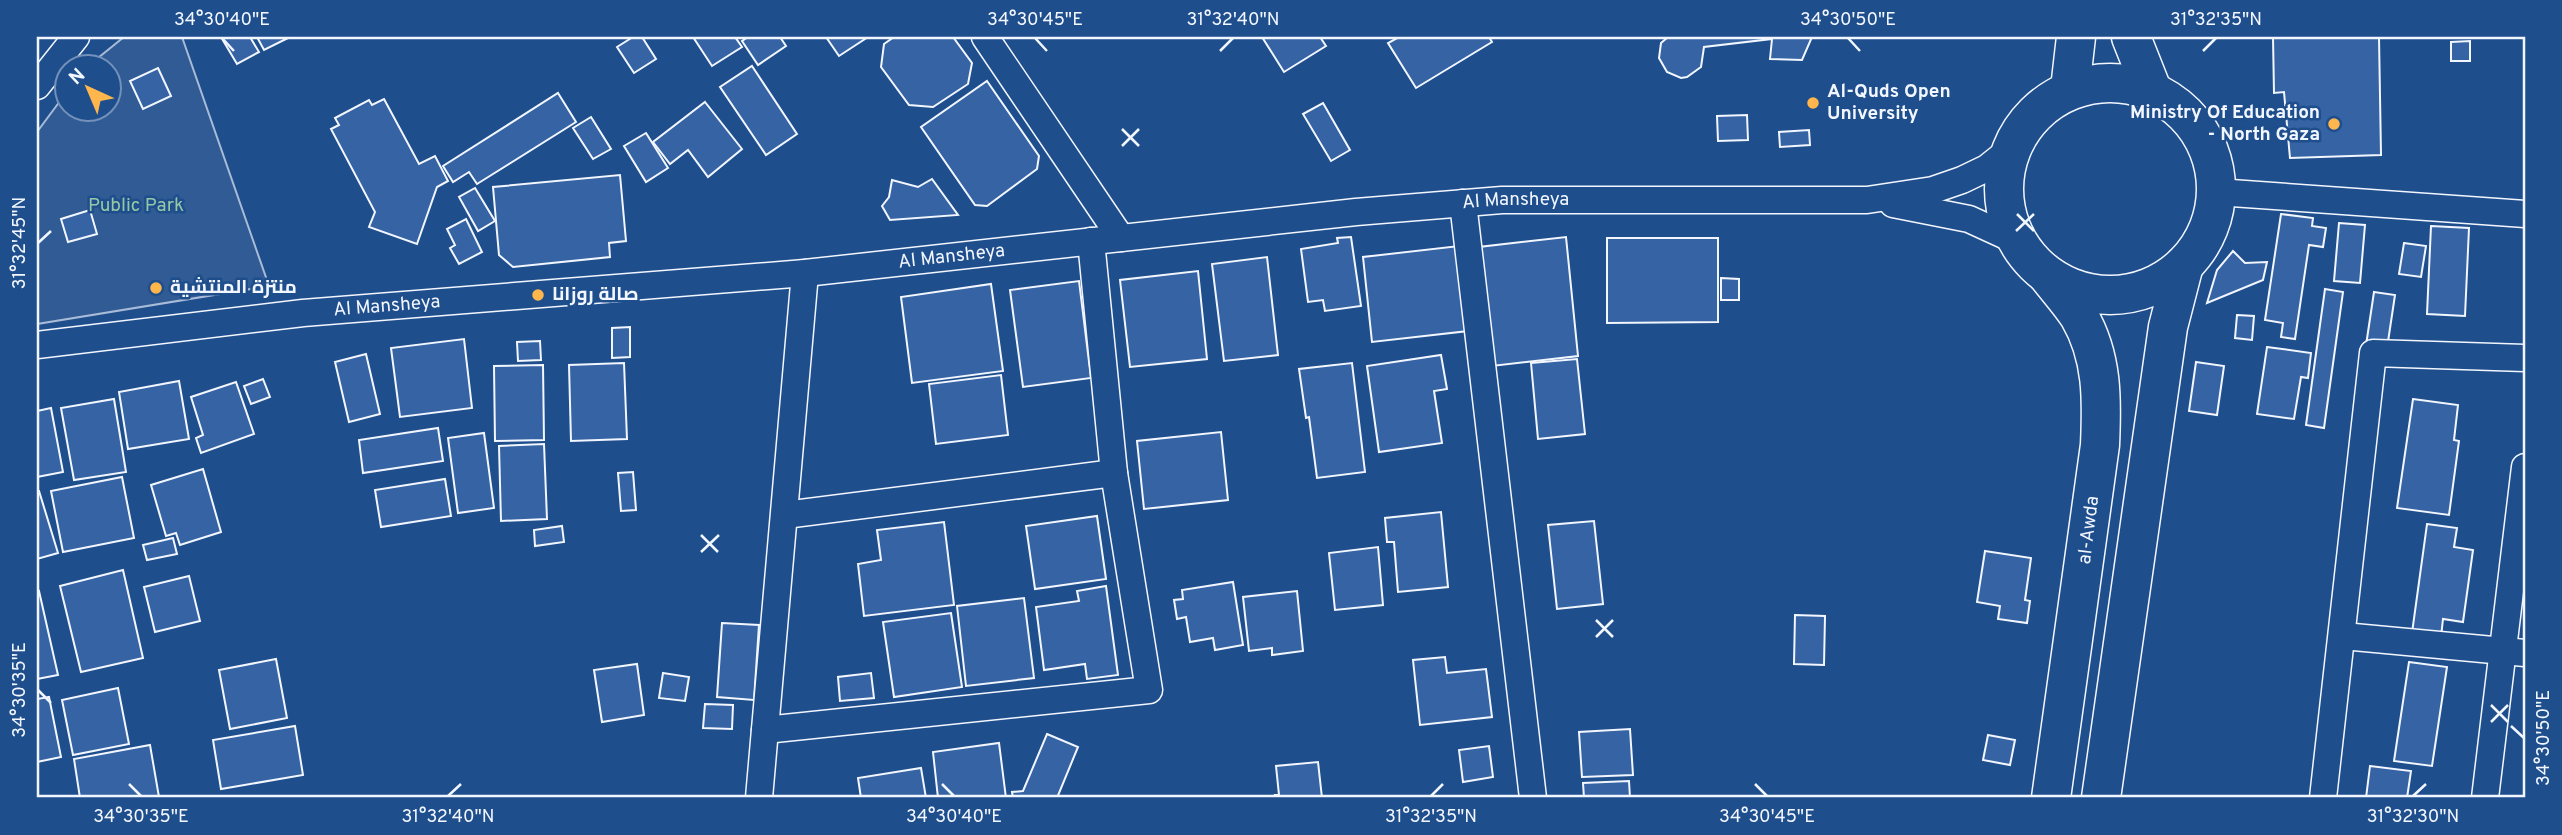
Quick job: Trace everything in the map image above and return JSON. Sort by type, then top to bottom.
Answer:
[{"type":"main road","points":[[2070,89],[2076,37]]},
{"type":"main road","points":[[2131,37],[2152,90]]},
{"type":"main road","points":[[2084,85],[2152,90],[2168,98],[2195,123],[2212,156],[2217,192],[2210,226],[2199,247],[2184,265],[2156,284],[2134,292],[2112,295],[2089,293],[2067,286],[2047,275],[2030,260],[2017,241],[2008,220],[2004,175],[2012,148],[2018,135],[2035,113],[2051,99],[2070,89],[2084,85]]},
{"type":"main road","points":[[2101,798],[2168,327],[2184,265]]},
{"type":"main road","name":"al-Awda","points":[[2047,275],[2078,316],[2094,349],[2102,394],[2100,446],[2051,798]]},
{"type":"street","points":[[37,86],[76,37]]},
{"type":"street","points":[[985,37],[1121,238]]},
{"type":"street","name":"Al Mansheya","points":[[37,345],[303,313],[805,273],[1356,212],[1463,203],[1867,200],[1933,190],[1962,180],[1987,168],[2012,148]]},
{"type":"street","points":[[2217,192],[2525,214]]},
{"type":"street","name":"Al Mansheya","points":[[1867,200],[1952,214],[1986,225],[2017,241]]},
{"type":"street","points":[[1463,203],[1533,798]]},
{"type":"street","points":[[765,730],[1149,690],[1114,473],[1091,241]]},
{"type":"street","points":[[759,798],[805,273]]},
{"type":"street","points":[[2323,798],[2373,352],[2525,358]]},
{"type":"street","points":[[2486,798],[2514,652],[2525,467]]},
{"type":"street","points":[[785,515],[1114,473]]},
{"type":"street","points":[[2343,636],[2514,652]]},
{"type":"shaded area","name":"Public Park","points":[[124,37],[182,37],[269,286],[37,324],[37,132],[52,112],[52,122],[122,122],[122,52],[105,52]]},
{"type":"building","points":[[221,37],[250,37],[259,52],[237,64]]},
{"type":"building","points":[[257,37],[290,37],[264,50]]},
{"type":"building","points":[[633,37],[642,37],[656,59],[634,73],[617,47]]},
{"type":"building","points":[[693,37],[735,37],[742,47],[712,66]]},
{"type":"building","points":[[748,37],[780,37],[786,46],[758,65],[742,41]]},
{"type":"building","points":[[826,37],[868,37],[839,56]]},
{"type":"building","points":[[894,37],[953,37],[972,63],[968,84],[933,107],[909,105],[881,67],[884,44]]},
{"type":"building","points":[[1262,37],[1320,37],[1326,46],[1284,72]]},
{"type":"building","points":[[1399,37],[1489,37],[1492,42],[1416,88],[1388,43]]},
{"type":"building","points":[[1668,37],[1812,37],[1802,60],[1770,59],[1772,39],[1704,47],[1701,67],[1681,78],[1667,72],[1659,58],[1661,43]]},
{"type":"building","name":"Ministry Of Education - North Gaza","points":[[2273,37],[2379,37],[2381,155],[2290,158],[2284,92],[2274,93]]},
{"type":"building","points":[[2470,41],[2470,61],[2451,61],[2451,42]]},
{"type":"building","points":[[752,66],[797,134],[766,155],[720,87]]},
{"type":"building","points":[[158,68],[171,96],[143,109],[130,81]]},
{"type":"building","points":[[987,81],[1039,156],[1037,169],[987,206],[975,205],[921,127]]},
{"type":"building","points":[[558,93],[576,122],[477,184],[469,172],[453,182],[443,166]]},
{"type":"building","points":[[384,99],[419,164],[435,156],[448,181],[437,187],[417,244],[369,227],[375,212],[331,129],[339,125],[335,118],[369,100],[372,105]]},
{"type":"building","points":[[705,102],[742,149],[708,177],[688,150],[670,164],[653,142]]},
{"type":"building","points":[[1323,103],[1350,150],[1331,161],[1303,114]]},
{"type":"building","points":[[1747,115],[1748,140],[1718,141],[1717,116]]},
{"type":"building","points":[[591,117],[611,149],[593,159],[573,128]]},
{"type":"building","points":[[1809,130],[1810,145],[1780,147],[1779,132]]},
{"type":"building","points":[[646,133],[668,168],[646,182],[624,146]]},
{"type":"building","points":[[620,175],[626,241],[609,243],[610,257],[513,267],[499,255],[493,187]]},
{"type":"building","points":[[932,179],[958,215],[890,220],[882,206],[889,197],[892,180],[918,187]]},
{"type":"building","points":[[475,188],[495,221],[478,231],[459,197]]},
{"type":"building","points":[[90,210],[97,234],[68,242],[61,219]]},
{"type":"building","points":[[2281,214],[2313,218],[2312,226],[2326,228],[2323,247],[2309,245],[2295,339],[2281,337],[2283,323],[2265,320]]},
{"type":"building","points":[[466,219],[482,252],[459,264],[450,248],[455,245],[447,229]]},
{"type":"building","points":[[2339,223],[2365,225],[2360,283],[2334,281]]},
{"type":"building","points":[[2431,226],[2469,228],[2465,316],[2427,314]]},
{"type":"building","points":[[1351,237],[1361,306],[1325,311],[1323,300],[1308,302],[1301,249],[1338,243],[1337,238]]},
{"type":"building","points":[[1566,237],[1578,356],[1492,366],[1479,247]]},
{"type":"building","points":[[1607,238],[1718,238],[1718,322],[1607,323]]},
{"type":"building","points":[[2404,243],[2426,246],[2421,277],[2399,274]]},
{"type":"building","points":[[1459,246],[1468,331],[1372,342],[1363,257]]},
{"type":"building","points":[[2233,251],[2245,263],[2267,262],[2263,280],[2207,303],[2217,270]]},
{"type":"building","points":[[1267,257],[1278,355],[1224,361],[1212,264]]},
{"type":"building","points":[[1198,271],[1207,359],[1130,367],[1120,280]]},
{"type":"building","points":[[1721,278],[1739,279],[1739,300],[1721,300]]},
{"type":"building","points":[[1079,281],[1091,378],[1023,387],[1010,290]]},
{"type":"building","points":[[991,284],[1003,371],[912,383],[901,297]]},
{"type":"building","points":[[2325,289],[2343,292],[2324,428],[2306,425]]},
{"type":"building","points":[[2374,292],[2395,295],[2386,355],[2365,352]]},
{"type":"building","points":[[2237,315],[2254,316],[2252,340],[2235,338]]},
{"type":"building","points":[[630,327],[630,357],[612,358],[612,328]]},
{"type":"building","points":[[464,339],[472,408],[400,417],[391,348]]},
{"type":"building","points":[[540,341],[541,360],[518,361],[517,342]]},
{"type":"building","points":[[2267,347],[2311,353],[2308,378],[2301,377],[2294,419],[2257,414]]},
{"type":"building","points":[[366,354],[380,414],[349,422],[335,362]]},
{"type":"building","points":[[1441,355],[1447,389],[1434,391],[1442,443],[1379,452],[1367,366]]},
{"type":"building","points":[[1577,359],[1585,434],[1538,439],[1531,363]]},
{"type":"building","points":[[2196,362],[2224,366],[2217,415],[2189,411]]},
{"type":"building","points":[[624,363],[627,439],[571,441],[569,365]]},
{"type":"building","points":[[1352,363],[1365,472],[1317,478],[1299,369]]},
{"type":"building","points":[[543,365],[544,440],[495,441],[494,366]]},
{"type":"building","points":[[1001,375],[1008,435],[936,444],[929,384]]},
{"type":"building","points":[[263,379],[270,397],[251,404],[244,386]]},
{"type":"building","points":[[179,381],[189,439],[128,449],[119,392]]},
{"type":"building","points":[[236,382],[254,434],[201,453],[196,438],[203,435],[191,397]]},
{"type":"building","points":[[114,399],[126,472],[74,480],[61,408]]},
{"type":"building","points":[[2413,399],[2458,405],[2454,440],[2459,441],[2449,515],[2397,508]]},
{"type":"building","points":[[51,408],[63,472],[37,477],[37,411]]},
{"type":"building","points":[[438,428],[443,461],[363,473],[359,440]]},
{"type":"building","points":[[1221,432],[1228,500],[1144,509],[1137,441]]},
{"type":"building","points":[[484,433],[494,508],[458,513],[448,438]]},
{"type":"building","points":[[544,444],[547,519],[501,521],[499,446]]},
{"type":"building","points":[[203,469],[221,532],[180,545],[176,533],[166,536],[151,485]]},
{"type":"building","points":[[633,472],[636,510],[621,511],[618,473]]},
{"type":"building","points":[[122,477],[134,538],[63,552],[51,491]]},
{"type":"building","points":[[445,479],[451,516],[381,527],[375,490]]},
{"type":"building","points":[[37,491],[58,553],[37,559]]},
{"type":"building","points":[[1441,512],[1448,587],[1398,592],[1394,542],[1387,542],[1385,518]]},
{"type":"building","points":[[1097,516],[1106,579],[1035,589],[1026,526]]},
{"type":"building","points":[[1594,521],[1603,604],[1557,609],[1548,525]]},
{"type":"building","points":[[944,522],[954,605],[864,616],[858,564],[881,560],[877,530]]},
{"type":"building","points":[[2427,524],[2457,528],[2454,547],[2473,550],[2463,622],[2443,619],[2441,637],[2412,633]]},
{"type":"building","points":[[562,526],[564,542],[535,546],[534,530]]},
{"type":"building","points":[[173,538],[177,554],[147,560],[143,545]]},
{"type":"building","points":[[1378,547],[1383,605],[1335,610],[1329,553]]},
{"type":"building","points":[[1985,551],[2031,558],[2025,600],[2030,601],[2027,623],[1998,619],[2000,606],[1977,602]]},
{"type":"building","points":[[123,570],[143,658],[81,672],[60,586]]},
{"type":"building","points":[[189,576],[200,621],[155,632],[144,587]]},
{"type":"building","points":[[1233,582],[1243,645],[1215,650],[1213,638],[1190,642],[1186,617],[1177,619],[1174,600],[1183,599],[1182,590]]},
{"type":"building","points":[[1106,586],[1118,675],[1087,679],[1085,664],[1044,670],[1036,607],[1079,601],[1077,591]]},
{"type":"building","points":[[39,591],[58,675],[37,679],[37,592]]},
{"type":"building","points":[[1297,591],[1303,651],[1272,655],[1272,648],[1249,651],[1243,597]]},
{"type":"building","points":[[1024,598],[1034,678],[966,686],[957,606]]},
{"type":"building","points":[[951,613],[962,687],[894,697],[883,622]]},
{"type":"building","points":[[1795,615],[1825,616],[1824,665],[1794,664]]},
{"type":"building","points":[[722,623],[759,625],[754,700],[717,697]]},
{"type":"building","points":[[1445,657],[1447,673],[1486,669],[1492,717],[1420,725],[1413,660]]},
{"type":"building","points":[[276,659],[287,718],[230,729],[219,670]]},
{"type":"building","points":[[2409,662],[2447,667],[2432,766],[2394,761]]},
{"type":"building","points":[[637,664],[644,715],[602,722],[594,670]]},
{"type":"building","points":[[663,673],[689,677],[685,701],[659,698]]},
{"type":"building","points":[[871,673],[874,698],[840,701],[838,677]]},
{"type":"building","points":[[118,688],[129,744],[73,755],[62,700]]},
{"type":"building","points":[[49,697],[61,757],[37,762],[37,699]]},
{"type":"building","points":[[705,704],[733,705],[732,729],[703,728]]},
{"type":"building","points":[[295,726],[303,775],[221,789],[213,740]]},
{"type":"building","points":[[1630,729],[1633,775],[1582,777],[1579,732]]},
{"type":"building","points":[[1047,734],[1078,747],[1057,798],[1013,798],[1012,792],[1023,791]]},
{"type":"building","points":[[1988,735],[2015,740],[2010,765],[1983,760]]},
{"type":"building","points":[[999,743],[1006,798],[938,798],[933,752]]},
{"type":"building","points":[[150,745],[159,797],[80,798],[74,759]]},
{"type":"building","points":[[1489,746],[1493,777],[1463,782],[1459,750]]},
{"type":"building","points":[[1318,762],[1322,798],[1276,798],[1275,795],[1279,795],[1276,766]]},
{"type":"building","points":[[2370,766],[2411,771],[2407,798],[2366,798]]},
{"type":"building","points":[[921,768],[926,798],[861,798],[858,778]]},
{"type":"building","points":[[1629,781],[1630,798],[1584,798],[1583,783]]},
{"type":"place","name":"Al-Quds Open University","points":[[1813,103]]},
{"type":"place","name":"Ministry Of Education - North Gaza","points":[[2334,124]]},
{"type":"place","name":"منتزة المنتشية","points":[[156,288]]},
{"type":"place","name":"صالة روزانا","points":[[538,295]]}]
